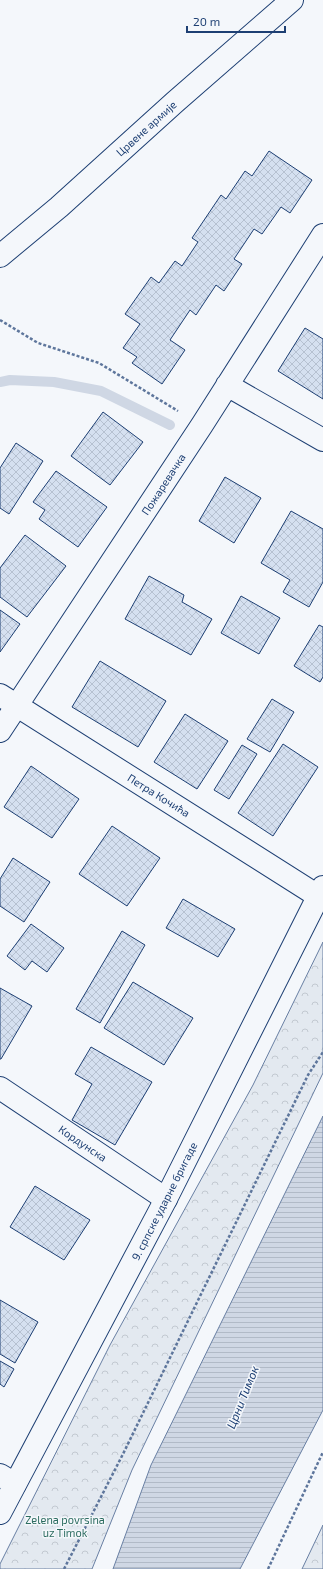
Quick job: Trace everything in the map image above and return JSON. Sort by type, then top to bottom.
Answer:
[{"type":"street","name":"Црвене армије","points":[[0,256],[59,207],[175,102],[292,0]]},
{"type":"street","name":"Пожаревачка","points":[[0,731],[8,700],[202,425],[323,235]]},
{"type":"street","points":[[227,385],[323,440]]},
{"type":"street","name":"Петра Кочића","points":[[8,700],[320,892]]},
{"type":"street","name":"9. српске ударне бригаде","points":[[0,1514],[8,1480],[166,1199],[320,892]]},
{"type":"street","name":"Кордунска","points":[[0,1088],[166,1199]]},
{"type":"path","points":[[0,320],[38,343],[99,363],[202,425]]},
{"type":"path","points":[[64,1569],[123,1454],[308,1075],[323,1052]]},
{"type":"path","points":[[268,1569],[323,1452]]},
{"type":"green space","name":"Zelena povrsina uz Timok","points":[[323,942],[323,1073],[132,1470],[92,1569],[0,1569],[0,1564],[110,1345],[253,1085]]},
{"type":"green space","points":[[323,1525],[323,1569],[302,1569]]},
{"type":"water","name":"Црни Тимок","points":[[323,1116],[323,1410],[240,1569],[113,1569],[151,1465]]},
{"type":"building","points":[[269,151],[312,180],[290,213],[281,207],[262,234],[254,229],[234,259],[242,264],[224,291],[216,285],[196,315],[190,310],[170,340],[185,350],[162,384],[132,363],[137,357],[123,348],[140,324],[125,314],[151,277],[159,283],[175,261],[182,266],[198,242],[192,238],[221,195],[226,199],[245,171],[252,176]]},
{"type":"building","points":[[305,328],[323,339],[323,399],[278,371]]},
{"type":"building","points":[[103,412],[143,442],[110,485],[71,456]]},
{"type":"building","points":[[16,443],[43,461],[9,514],[0,508],[0,468]]},
{"type":"building","points":[[56,471],[107,507],[78,547],[39,519],[45,510],[33,502]]},
{"type":"building","points":[[225,477],[261,498],[234,543],[199,521]]},
{"type":"building","points":[[291,511],[323,529],[323,582],[309,607],[283,592],[290,580],[261,563]]},
{"type":"building","points":[[25,535],[66,566],[27,617],[0,597],[0,568]]},
{"type":"building","points":[[149,576],[184,595],[182,602],[212,619],[191,655],[125,619]]},
{"type":"building","points":[[241,596],[280,618],[259,654],[221,633]]},
{"type":"building","points":[[0,610],[20,624],[0,652]]},
{"type":"building","points":[[319,625],[323,627],[323,677],[320,682],[294,666]]},
{"type":"building","points":[[100,661],[166,701],[138,747],[72,707]]},
{"type":"building","points":[[272,699],[294,712],[270,752],[247,739]]},
{"type":"building","points":[[185,714],[228,741],[197,789],[154,762]]},
{"type":"building","points":[[283,744],[318,767],[273,836],[238,813]]},
{"type":"building","points":[[242,745],[257,754],[229,799],[214,790]]},
{"type":"building","points":[[31,766],[79,799],[52,838],[4,807]]},
{"type":"building","points":[[112,826],[160,858],[127,906],[79,874]]},
{"type":"building","points":[[13,858],[50,882],[24,922],[0,906],[0,879]]},
{"type":"building","points":[[183,899],[235,929],[218,957],[166,928]]},
{"type":"building","points":[[31,924],[64,948],[47,972],[32,961],[25,970],[7,956]]},
{"type":"building","points":[[122,931],[145,945],[100,1023],[76,1009]]},
{"type":"building","points":[[133,982],[193,1018],[164,1065],[104,1028]]},
{"type":"building","points":[[0,988],[32,1006],[1,1059],[0,1059]]},
{"type":"building","points":[[91,1047],[152,1082],[115,1145],[72,1120],[92,1084],[75,1074]]},
{"type":"building","points":[[35,1186],[90,1220],[64,1260],[10,1227]]},
{"type":"building","points":[[0,1300],[38,1322],[15,1363],[0,1354]]},
{"type":"building","points":[[0,1361],[14,1369],[4,1387],[0,1384]]},
{"type":"waterway","points":[[0,382],[10,380],[54,382],[101,391],[170,425]]}]
